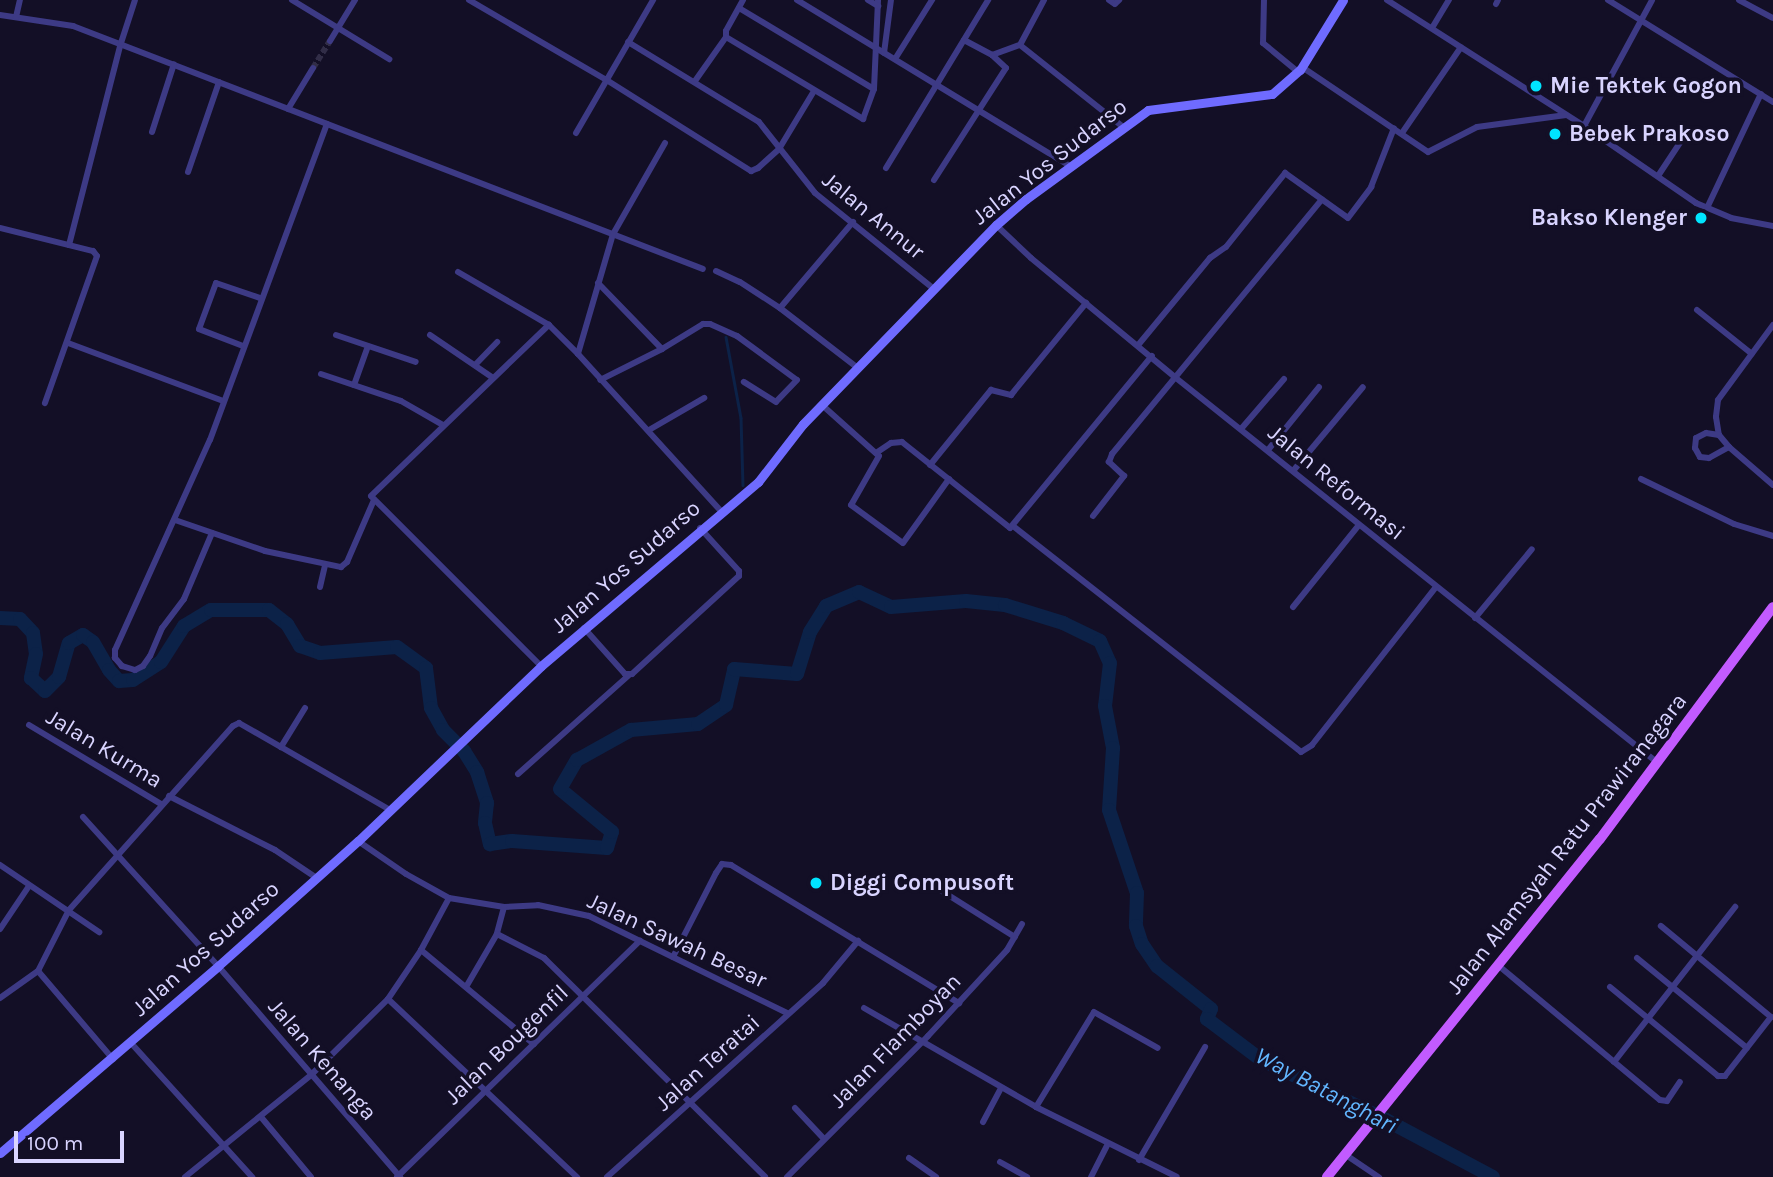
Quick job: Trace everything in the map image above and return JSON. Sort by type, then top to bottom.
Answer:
[{"type":"main road","name":"Jalan Alamsyah Ratu Prawiranegara","points":[[1327,1177],[1499,966],[1658,763],[1773,607]]},
{"type":"street","points":[[16,17],[20,0]]},
{"type":"street","points":[[69,245],[121,43],[135,0]]},
{"type":"street","points":[[292,0],[389,59]]},
{"type":"street","points":[[330,41],[355,0]]},
{"type":"street","points":[[469,0],[604,79],[751,171],[758,169],[779,149],[814,91]]},
{"type":"street","points":[[576,133],[604,79],[653,0]]},
{"type":"street","points":[[695,81],[726,37],[726,31],[743,0]]},
{"type":"street","points":[[797,0],[1070,166]]},
{"type":"street","points":[[726,37],[863,119],[873,89],[878,3],[868,0]]},
{"type":"street","points":[[884,53],[891,0]]},
{"type":"street","points":[[895,59],[932,0]]},
{"type":"street","points":[[886,168],[988,0]]},
{"type":"street","points":[[992,55],[1020,45],[1044,0]]},
{"type":"street","points":[[1109,0],[1115,4],[1119,0]]},
{"type":"street","points":[[1264,0],[1261,35],[1266,46],[1428,152],[1477,127],[1512,120],[1566,115]]},
{"type":"street","name":"Jalan Yos Sudarso","points":[[0,1153],[113,1059],[358,841],[541,666],[758,481],[822,405],[996,225],[1122,126],[1148,110],[1272,94],[1300,70],[1343,0]]},
{"type":"street","points":[[1388,0],[1707,208],[1731,218],[1773,226]]},
{"type":"street","points":[[1432,28],[1449,0]]},
{"type":"street","points":[[1608,0],[1773,101]]},
{"type":"street","points":[[1584,126],[1652,0]]},
{"type":"street","points":[[1739,0],[1773,18]]},
{"type":"street","points":[[739,8],[873,89]]},
{"type":"street","points":[[0,15],[73,26],[121,43],[703,269]]},
{"type":"street","points":[[934,180],[1006,68],[992,55],[964,40]]},
{"type":"street","name":"Jalan Annur","points":[[628,42],[759,122],[809,187],[934,289]]},
{"type":"street","points":[[1020,45],[1122,126]]},
{"type":"street","points":[[1402,133],[1461,47]]},
{"type":"street","points":[[152,132],[174,64]]},
{"type":"street","points":[[288,109],[313,68]]},
{"type":"street","points":[[188,172],[219,82]]},
{"type":"street","points":[[1707,208],[1760,94]]},
{"type":"street","points":[[212,533],[184,599],[162,628],[150,656],[143,666],[129,670],[115,659],[115,650],[175,520],[223,401],[327,124]]},
{"type":"street","points":[[1139,344],[1210,258],[1226,247],[1285,173],[1348,218],[1371,187],[1394,128]]},
{"type":"street","points":[[1658,176],[1685,135]]},
{"type":"street","points":[[578,354],[613,233],[665,143]]},
{"type":"street","points":[[1093,516],[1124,475],[1109,459],[1322,199]]},
{"type":"street","points":[[779,308],[853,222]]},
{"type":"street","name":"Jalan Reformasi","points":[[996,225],[1176,378],[1658,763]]},
{"type":"street","points":[[0,228],[93,251],[97,259],[44,403]]},
{"type":"street","points":[[716,271],[740,282],[779,308],[858,368]]},
{"type":"street","points":[[458,272],[549,325],[649,430],[721,511]]},
{"type":"street","points":[[243,346],[199,329],[216,283],[260,298]]},
{"type":"street","points":[[598,283],[662,349]]},
{"type":"street","points":[[930,465],[991,390],[1012,395],[1086,303]]},
{"type":"street","points":[[1697,310],[1752,354]]},
{"type":"street","points":[[600,380],[704,324],[717,326],[757,350],[797,380],[776,402],[744,382]]},
{"type":"street","points":[[541,666],[374,500],[372,494],[549,325]]},
{"type":"street","points":[[1773,325],[1718,400],[1716,417],[1719,435],[1729,447],[1773,485]]},
{"type":"street","points":[[337,335],[415,362]]},
{"type":"street","points":[[430,335],[493,378]]},
{"type":"street","points":[[475,365],[497,342]]},
{"type":"street","points":[[68,343],[223,401]]},
{"type":"street","points":[[354,385],[368,346]]},
{"type":"street","points":[[876,453],[891,443],[902,442],[1006,527],[1013,526],[1152,356]]},
{"type":"street","points":[[321,374],[401,401],[443,425]]},
{"type":"street","points":[[1241,429],[1284,379]]},
{"type":"street","points":[[1268,450],[1319,387]]},
{"type":"street","points":[[1293,471],[1363,387]]},
{"type":"street","points":[[649,430],[704,398]]},
{"type":"street","points":[[822,405],[876,453],[878,460],[851,505],[903,543],[949,479]]},
{"type":"street","points":[[1719,435],[1706,433],[1696,438],[1695,448],[1700,457],[1709,458],[1729,447]]},
{"type":"street","points":[[1641,479],[1685,503],[1734,524],[1773,536]]},
{"type":"street","points":[[175,520],[265,551],[341,567],[347,562],[374,500]]},
{"type":"street","points":[[1293,607],[1359,524]]},
{"type":"street","points":[[1013,526],[1301,751],[1312,745],[1436,587]]},
{"type":"street","points":[[518,774],[739,576],[739,571],[700,528]]},
{"type":"street","points":[[1475,618],[1532,549]]},
{"type":"street","points":[[320,587],[326,565]]},
{"type":"street","points":[[584,628],[629,675]]},
{"type":"street","points":[[281,747],[305,708]]},
{"type":"street","points":[[0,998],[38,971],[69,910],[236,723],[390,810]]},
{"type":"street","name":"Jalan Kurma","points":[[29,725],[161,804]]},
{"type":"street","points":[[169,796],[275,850],[315,877]]},
{"type":"street","name":"Jalan Kenanga","points":[[83,817],[218,966],[398,1177]]},
{"type":"street","name":"Jalan Sawah Besar","points":[[358,841],[406,874],[449,898],[504,907],[538,905],[571,911],[610,925],[788,1013]]},
{"type":"street","points":[[673,957],[722,864],[731,865],[959,1003]]},
{"type":"street","points":[[0,865],[99,932]]},
{"type":"street","points":[[926,881],[1015,937]]},
{"type":"street","points":[[0,929],[29,886]]},
{"type":"street","points":[[185,1177],[311,1075],[388,999],[421,950],[449,898]]},
{"type":"street","points":[[466,987],[497,934],[504,907]]},
{"type":"street","points":[[1614,1062],[1735,907]]},
{"type":"street","name":"Jalan Flamboyan","points":[[787,1177],[959,1003],[1007,950],[1022,924]]},
{"type":"street","points":[[1610,987],[1721,1077],[1725,1076],[1771,1017],[1661,926]]},
{"type":"street","points":[[497,934],[544,958],[765,1177]]},
{"type":"street","name":"Jalan Bougenfil","points":[[398,1177],[483,1091],[640,941]]},
{"type":"street","name":"Jalan Teratai","points":[[607,1177],[823,983],[858,941]]},
{"type":"street","points":[[421,950],[534,1044]]},
{"type":"street","points":[[1637,958],[1747,1048]]},
{"type":"street","points":[[1499,966],[1662,1101],[1667,1101],[1680,1082]]},
{"type":"street","points":[[38,971],[113,1059]]},
{"type":"street","points":[[388,999],[577,1177]]},
{"type":"street","points":[[864,1008],[1035,1107],[1107,1145],[1178,1177]]},
{"type":"street","points":[[1035,1107],[1094,1012],[1158,1048]]},
{"type":"street","points":[[131,1042],[223,1148],[252,1177]]},
{"type":"street","points":[[1139,1160],[1205,1047]]},
{"type":"street","points":[[983,1122],[1001,1088]]},
{"type":"street","points":[[795,1108],[824,1139]]},
{"type":"street","points":[[261,1117],[311,1177]]},
{"type":"street","points":[[1091,1177],[1107,1145]]},
{"type":"street","points":[[1346,1154],[1379,1177]]},
{"type":"street","points":[[909,1158],[934,1177]]},
{"type":"street","points":[[1000,1162],[1027,1177]]},
{"type":"waterway","points":[[726,337],[741,418],[743,485]]},
{"type":"waterway","name":"Way Batanghari","points":[[0,618],[20,619],[33,633],[36,654],[31,678],[45,691],[59,677],[69,643],[83,635],[93,642],[109,670],[119,681],[133,680],[161,662],[184,626],[211,610],[269,610],[287,624],[300,646],[320,653],[397,647],[426,668],[431,708],[443,730],[464,751],[477,772],[487,803],[485,823],[490,844],[512,841],[607,848],[612,832],[560,789],[577,760],[631,730],[698,724],[726,705],[734,669],[797,674],[810,632],[826,606],[859,592],[891,607],[966,601],[1005,605],[1063,623],[1100,641],[1110,663],[1105,706],[1113,748],[1109,810],[1137,893],[1136,926],[1142,944],[1157,966],[1211,1009],[1207,1019],[1260,1059],[1386,1120],[1493,1177]]},
{"type":"tunnel","points":[[313,68],[330,41]]},
{"type":"place","name":"Mie Tektek Gogon","points":[[1536,86]]},
{"type":"place","name":"Bebek Prakoso","points":[[1555,134]]},
{"type":"place","name":"Bakso Klenger","points":[[1701,218]]},
{"type":"place","name":"Diggi Compusoft","points":[[816,883]]}]
